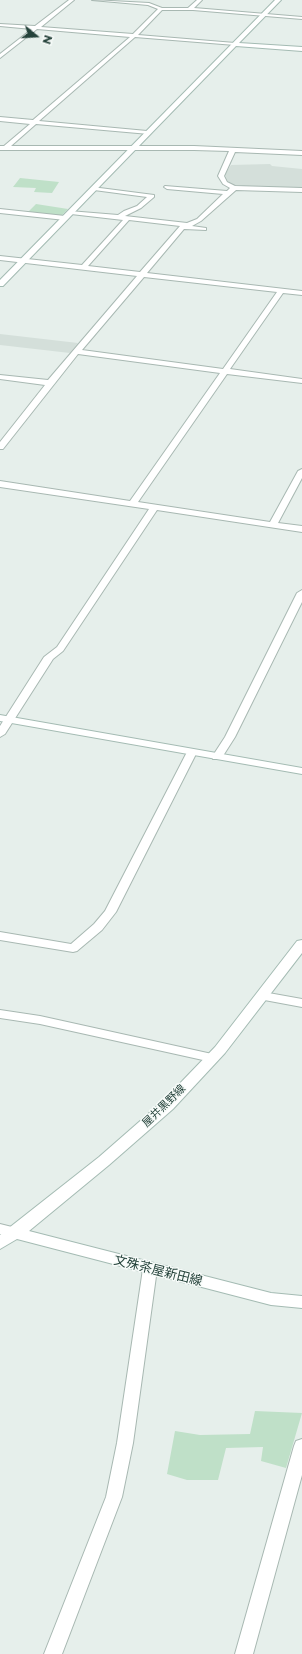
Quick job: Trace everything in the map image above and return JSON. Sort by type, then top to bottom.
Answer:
[{"type":"street","points":[[0,56],[72,0]]},
{"type":"street","points":[[94,0],[147,2],[161,9],[189,9],[302,22]]},
{"type":"street","points":[[189,9],[200,0]]},
{"type":"street","points":[[0,284],[278,0]]},
{"type":"street","points":[[0,152],[133,36],[161,9]]},
{"type":"street","points":[[262,17],[302,18]]},
{"type":"street","points":[[0,25],[302,49]]},
{"type":"street","points":[[0,119],[147,133]]},
{"type":"street","points":[[3,148],[133,147],[234,149],[302,153]]},
{"type":"street","points":[[234,149],[221,176],[225,183],[234,188],[302,190]]},
{"type":"street","points":[[167,187],[228,193]]},
{"type":"street","points":[[94,188],[152,196],[139,207],[126,212],[120,217]]},
{"type":"street","points":[[0,447],[50,383],[78,352],[183,226],[200,220],[234,188]]},
{"type":"street","points":[[0,211],[64,218]]},
{"type":"street","points":[[71,212],[128,218],[204,229]]},
{"type":"street","points":[[84,267],[128,218]]},
{"type":"street","points":[[0,258],[302,292]]},
{"type":"street","points":[[132,504],[282,290]]},
{"type":"street","points":[[78,352],[302,381]]},
{"type":"street","points":[[0,377],[50,383]]},
{"type":"street","points":[[272,525],[302,471]]},
{"type":"street","points":[[0,484],[302,529]]},
{"type":"street","points":[[0,734],[4,719],[49,657],[60,649],[156,507]]},
{"type":"street","points":[[217,757],[230,737],[302,593]]},
{"type":"street","points":[[4,719],[302,771]]},
{"type":"street","points":[[0,936],[73,948],[98,927],[110,912],[192,752]]},
{"type":"street","name":"屋井黒野線","points":[[0,1243],[7,1231],[104,1161],[168,1105],[220,1050],[302,944]]},
{"type":"street","points":[[263,996],[302,1003]]},
{"type":"street","points":[[0,1014],[40,1020],[212,1058]]},
{"type":"street","name":"文殊茶屋新田線","points":[[7,1231],[271,1299],[302,1302]]},
{"type":"street","points":[[54,1654],[114,1497],[125,1443],[150,1269]]},
{"type":"street","points":[[244,1654],[302,1446]]},
{"type":"shaded area","points":[[270,164],[272,166],[302,169],[302,189],[236,186],[227,180],[225,174],[231,165]]},
{"type":"shaded area","points":[[0,334],[78,343],[70,353],[0,345]]},
{"type":"green space","points":[[20,178],[59,182],[52,193],[34,192],[36,188],[13,187]]},
{"type":"green space","points":[[36,204],[68,209],[62,215],[56,216],[27,213]]},
{"type":"green space","points":[[255,1411],[302,1413],[286,1468],[261,1461],[263,1447],[226,1448],[218,1480],[187,1480],[167,1474],[175,1431],[200,1435],[250,1434]]}]
